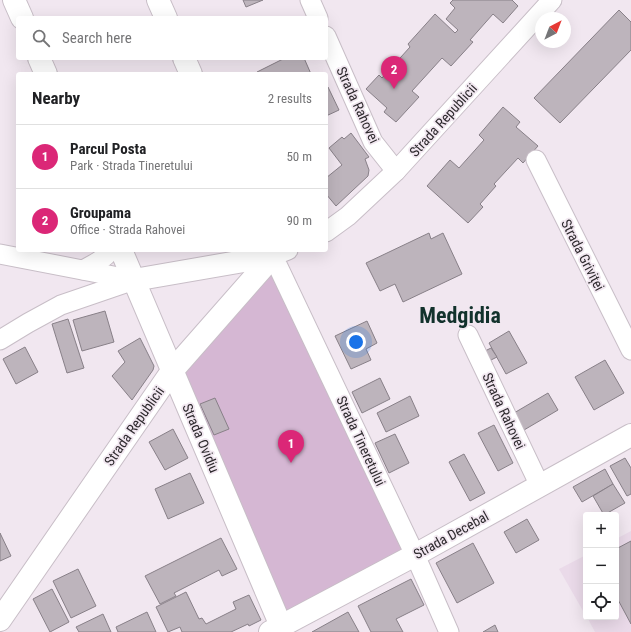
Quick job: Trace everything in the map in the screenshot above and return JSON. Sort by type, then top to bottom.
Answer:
[{"type":"main road","points":[[14,0],[21,16]]},
{"type":"main road","points":[[158,0],[165,16]]},
{"type":"main road","points":[[40,60],[45,72]]},
{"type":"main road","points":[[185,60],[190,72]]},
{"type":"main road","name":"Strada Ovidiu","points":[[122,252],[278,630]]},
{"type":"main road","points":[[134,280],[277,252]]},
{"type":"main road","name":"Strada Republicii","points":[[0,620],[172,371],[277,252]]},
{"type":"main road","name":"Strada Decebal","points":[[278,630],[631,435]]},
{"type":"street","points":[[310,0],[317,16]]},
{"type":"street","name":"Strada Republicii","points":[[328,231],[348,216],[396,171],[545,3]]},
{"type":"street","name":"Strada Rahovei","points":[[328,41],[373,142],[396,171]]},
{"type":"street","name":"Strada Griviței","points":[[536,160],[631,350]]},
{"type":"street","points":[[83,270],[98,262],[109,252]]},
{"type":"street","name":"Strada Tineretului","points":[[277,252],[449,632]]},
{"type":"street","points":[[0,254],[134,280]]},
{"type":"street","points":[[0,340],[28,323],[61,306],[134,280]]},
{"type":"street","name":"Strada Rahovei","points":[[468,335],[540,486]]},
{"type":"shaded area","points":[[273,256],[415,555],[281,626],[172,371]]},
{"type":"shaded area","points":[[631,531],[631,632],[595,632],[589,620],[619,620],[619,537]]},
{"type":"shaded area","points":[[583,557],[583,611],[559,569]]},
{"type":"building","points":[[243,0],[263,0],[246,7]]},
{"type":"building","points":[[453,0],[512,0],[518,6],[503,23],[493,14],[470,40],[473,42],[451,66],[442,58],[412,91],[419,97],[396,122],[384,112],[387,108],[366,89],[379,75],[382,78],[410,47],[408,44],[435,14],[455,33],[458,30],[446,19],[455,8],[450,3]]},
{"type":"building","points":[[619,10],[631,22],[631,50],[560,123],[534,98]]},
{"type":"building","points":[[281,60],[305,60],[310,72],[257,72]]},
{"type":"building","points":[[328,87],[339,110],[328,115]]},
{"type":"building","points":[[503,107],[520,122],[516,127],[538,146],[523,163],[518,158],[494,184],[496,186],[480,204],[483,207],[468,223],[427,186],[450,160],[459,168],[484,140],[479,135]]},
{"type":"building","points":[[351,133],[369,157],[365,159],[369,170],[368,176],[336,206],[328,196],[328,176],[342,165],[329,148],[342,137],[344,139]]},
{"type":"building","points":[[429,233],[431,239],[443,233],[462,274],[403,302],[395,284],[380,291],[366,263]]},
{"type":"building","points":[[105,311],[114,342],[82,351],[73,320]]},
{"type":"building","points":[[68,319],[84,368],[67,373],[52,324]]},
{"type":"building","points":[[367,321],[377,343],[366,349],[371,360],[351,369],[335,336]]},
{"type":"building","points":[[509,331],[527,363],[506,374],[489,343]]},
{"type":"building","points":[[140,338],[154,366],[153,370],[132,400],[112,376],[125,362],[118,351]]},
{"type":"building","points":[[25,347],[38,372],[16,384],[3,359]]},
{"type":"building","points":[[491,348],[497,357],[491,360],[485,351]]},
{"type":"building","points":[[605,360],[624,393],[594,410],[575,377]]},
{"type":"building","points":[[380,378],[390,399],[362,413],[352,392]]},
{"type":"building","points":[[548,393],[558,410],[524,430],[514,413]]},
{"type":"building","points":[[410,396],[419,416],[386,432],[377,413]]},
{"type":"building","points":[[215,398],[229,429],[214,435],[200,404]]},
{"type":"building","points":[[494,425],[513,463],[498,471],[478,433]]},
{"type":"building","points":[[173,429],[188,458],[165,470],[149,442]]},
{"type":"building","points":[[395,434],[409,463],[389,473],[375,443]]},
{"type":"building","points":[[464,454],[485,493],[470,501],[449,462]]},
{"type":"building","points":[[625,458],[631,468],[631,494],[627,496],[610,466]]},
{"type":"building","points":[[605,469],[613,484],[582,502],[573,487]]},
{"type":"building","points":[[190,473],[204,503],[168,519],[155,489]]},
{"type":"building","points":[[613,484],[625,503],[609,512],[602,512],[593,496]]},
{"type":"building","points":[[527,519],[539,540],[516,553],[504,532]]},
{"type":"building","points":[[0,533],[11,556],[0,561]]},
{"type":"building","points":[[221,538],[237,569],[222,576],[219,570],[174,593],[176,596],[160,604],[145,576]]},
{"type":"building","points":[[631,541],[631,624],[619,602],[619,547]]},
{"type":"building","points":[[473,543],[494,583],[457,603],[436,563]]},
{"type":"building","points":[[78,569],[96,606],[71,618],[53,581]]},
{"type":"building","points":[[411,579],[424,605],[396,619],[403,632],[371,632],[358,606]]},
{"type":"building","points":[[52,589],[69,622],[50,632],[33,599]]},
{"type":"building","points":[[186,592],[199,619],[202,618],[206,624],[236,609],[233,602],[249,595],[261,620],[231,632],[182,632],[180,627],[168,632],[156,607]]},
{"type":"building","points":[[147,612],[156,632],[118,632],[116,627]]},
{"type":"building","points":[[348,612],[359,632],[312,632]]},
{"type":"building","points":[[103,614],[111,632],[79,632],[76,627]]},
{"type":"building","points":[[495,625],[498,632],[483,632]]},
{"type":"place","name":"Groupama","points":[[394,89]]},
{"type":"place","name":"Parcul Posta","points":[[291,463]]},
{"type":"district","name":"Medgidia","points":[[460,315]]}]
